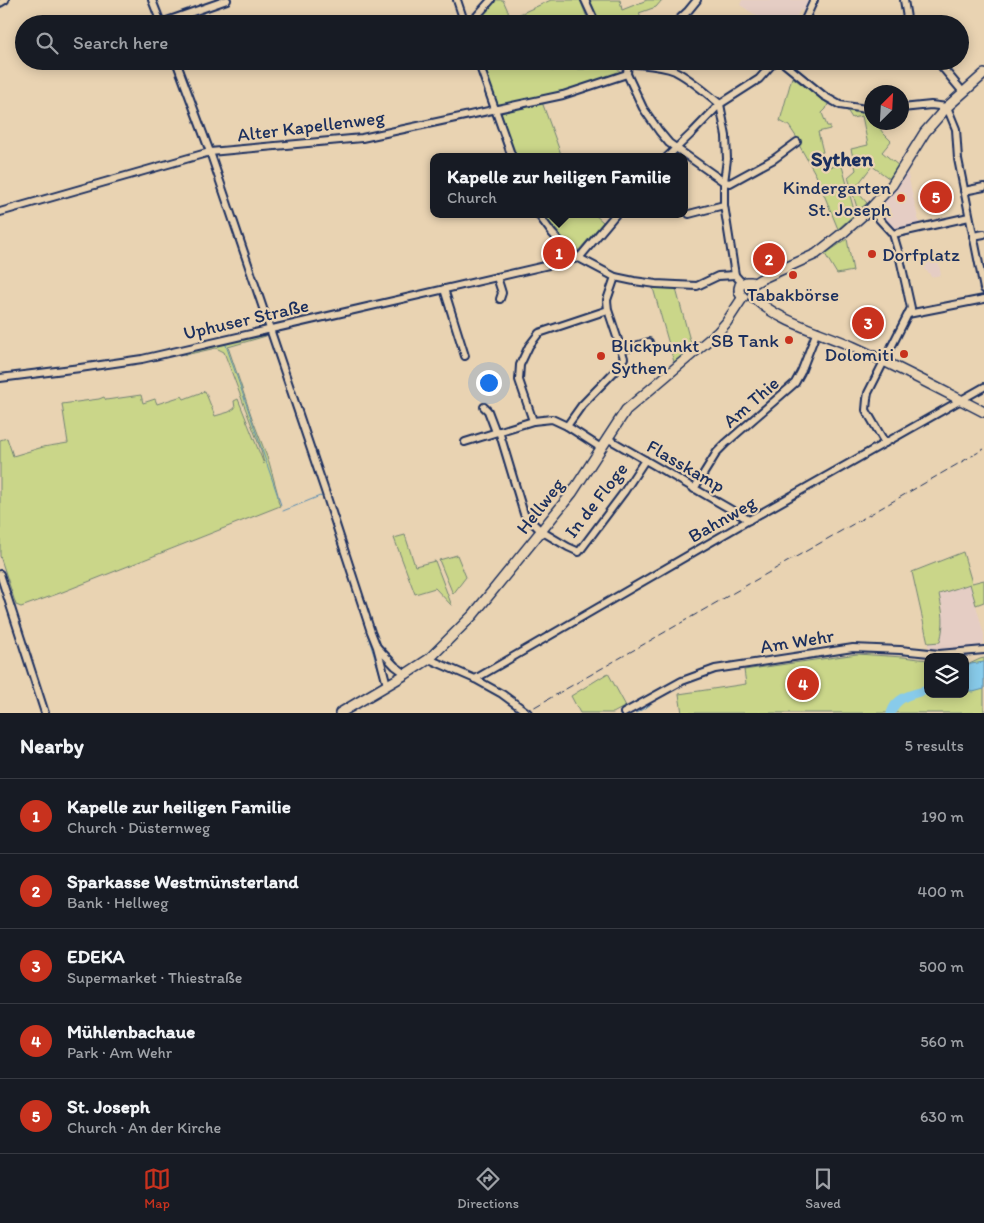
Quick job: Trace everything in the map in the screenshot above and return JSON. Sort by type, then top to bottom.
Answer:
[{"type":"street","points":[[0,4],[5,0]]},
{"type":"street","points":[[152,0],[158,15]]},
{"type":"street","points":[[186,15],[227,0]]},
{"type":"street","points":[[457,0],[462,15]]},
{"type":"street","points":[[478,15],[491,0]]},
{"type":"street","points":[[585,0],[592,15]]},
{"type":"street","points":[[684,15],[697,0]]},
{"type":"street","points":[[807,15],[814,0]]},
{"type":"street","points":[[904,0],[906,15]]},
{"type":"street","points":[[179,70],[210,152],[325,491],[370,632],[377,647],[387,685]]},
{"type":"street","points":[[481,70],[511,153]]},
{"type":"street","points":[[627,70],[627,74],[643,108],[669,143],[683,153]]},
{"type":"street","points":[[671,70],[685,77],[720,104],[726,136],[724,205],[735,275],[742,283]]},
{"type":"street","points":[[671,153],[720,104],[758,79],[765,70]]},
{"type":"street","points":[[792,70],[824,96],[840,105],[864,109]]},
{"type":"street","points":[[945,70],[963,92]]},
{"type":"street","name":"Alter Kapellenweg","points":[[0,212],[210,152],[362,138],[563,94],[627,74]]},
{"type":"street","points":[[753,284],[816,254],[870,209],[892,185],[925,132],[947,107],[984,74]]},
{"type":"street","points":[[909,107],[931,105],[947,107]]},
{"type":"street","points":[[947,107],[956,128],[958,159],[984,289]]},
{"type":"street","points":[[688,156],[724,182],[730,183],[774,159],[797,142]]},
{"type":"street","points":[[964,191],[984,187]]},
{"type":"street","points":[[689,214],[724,205]]},
{"type":"street","points":[[870,209],[893,234],[910,308],[868,393],[866,410],[884,444]]},
{"type":"street","points":[[893,234],[970,217]]},
{"type":"street","points":[[541,218],[552,234],[579,258],[615,277],[656,284],[697,286],[718,276],[735,275]]},
{"type":"street","points":[[579,258],[613,218]]},
{"type":"street","points":[[973,236],[984,234]]},
{"type":"street","name":"Uphuser Straße","points":[[0,378],[142,359],[579,258]]},
{"type":"street","points":[[497,277],[502,293],[500,300]]},
{"type":"street","points":[[567,426],[582,405],[615,371],[624,358],[608,310],[607,300],[615,277]]},
{"type":"street","points":[[742,283],[748,282],[753,284]]},
{"type":"street","points":[[742,283],[739,291],[786,320],[817,331],[884,361],[984,412]]},
{"type":"street","points":[[748,297],[755,291],[753,284]]},
{"type":"street","points":[[444,289],[465,356]]},
{"type":"street","name":"Hellweg","points":[[340,713],[428,659],[474,615],[572,493],[626,410],[718,332],[748,297]]},
{"type":"street","points":[[908,314],[984,299]]},
{"type":"street","points":[[533,422],[519,380],[520,365],[529,346],[539,333],[608,310]]},
{"type":"street","name":"Am Thie","points":[[694,489],[721,447],[795,383],[817,331]]},
{"type":"street","points":[[621,350],[649,342]]},
{"type":"street","name":"Bahnweg","points":[[475,679],[749,520],[984,387]]},
{"type":"street","points":[[484,407],[497,431],[524,514],[541,531]]},
{"type":"street","points":[[465,442],[497,431],[552,419],[567,426],[601,448]]},
{"type":"street","name":"Flasskamp","points":[[607,438],[749,520]]},
{"type":"street","name":"In de Floge","points":[[541,531],[579,552],[624,492],[645,460]]},
{"type":"street","points":[[0,574],[45,713]]},
{"type":"street","points":[[377,647],[395,666],[406,674]]},
{"type":"street","name":"Am Wehr","points":[[624,713],[682,681],[715,669],[853,648],[939,654],[984,650]]},
{"type":"street","points":[[428,659],[475,679],[502,694],[528,713]]},
{"type":"shaded area","points":[[742,0],[809,0],[804,11],[800,10],[798,15],[755,15],[740,5]]},
{"type":"shaded area","name":"Kindergarten St. Joseph","points":[[907,171],[920,226],[896,231],[877,210],[898,186]]},
{"type":"shaded area","points":[[937,254],[941,275],[931,277],[924,268],[927,265],[925,257]]},
{"type":"shaded area","points":[[970,584],[984,634],[984,644],[977,647],[929,650],[928,643],[940,642],[943,611],[939,594]]},
{"type":"green space","points":[[496,0],[503,0],[510,15],[481,15]]},
{"type":"green space","points":[[551,0],[580,0],[586,15],[518,15]]},
{"type":"green space","points":[[590,0],[620,0],[622,10],[647,0],[662,0],[656,7],[639,13],[640,15],[596,15]]},
{"type":"green space","points":[[484,70],[619,70],[621,73],[563,93],[500,107],[496,104]]},
{"type":"green space","points":[[792,77],[828,104],[822,113],[830,129],[818,132],[823,152],[819,153],[822,168],[842,166],[855,214],[838,229],[816,175],[797,138],[789,126],[780,121]]},
{"type":"green space","points":[[542,102],[561,153],[514,153],[500,114],[502,111]]},
{"type":"green space","points":[[847,110],[864,112],[864,126],[862,116],[852,118]]},
{"type":"green space","points":[[865,130],[881,130],[891,141],[882,152],[899,166],[890,179],[872,166],[856,187],[867,203],[858,211],[848,177],[856,170],[851,149],[868,145]]},
{"type":"green space","points":[[543,218],[598,218],[603,222],[579,250],[573,250],[564,244]]},
{"type":"green space","points":[[847,239],[853,271],[837,274],[825,254]]},
{"type":"green space","points":[[653,288],[676,289],[692,348],[674,362]]},
{"type":"green space","points":[[266,333],[266,336],[228,347],[269,462],[280,506],[60,593],[21,607],[16,605],[0,556],[0,440],[7,438],[13,456],[43,447],[68,443],[62,404],[104,397],[106,400],[141,395],[143,403],[155,399],[157,404],[182,396],[184,399],[205,391],[215,416],[235,408],[234,401],[238,399],[264,464],[261,450],[224,352],[216,348],[185,355],[184,351]]},
{"type":"green space","points":[[405,535],[415,566],[435,561],[452,606],[435,588],[415,594],[394,538]]},
{"type":"green space","points":[[963,552],[972,583],[984,580],[984,602],[976,605],[970,584],[939,594],[943,618],[940,642],[928,643],[912,572]]},
{"type":"green space","points":[[457,555],[466,577],[453,594],[439,560]]},
{"type":"green space","points":[[857,654],[924,660],[924,698],[969,698],[969,664],[984,658],[984,713],[682,713],[679,694],[746,684],[744,670]]},
{"type":"green space","points":[[608,673],[626,706],[613,713],[580,713],[571,696]]},
{"type":"water","points":[[984,662],[984,689],[973,692],[969,690],[969,665]]},
{"type":"waterway","points":[[226,345],[281,505]]},
{"type":"waterway","points":[[283,511],[320,496],[325,499]]},
{"type":"waterway","points":[[346,565],[382,681]]},
{"type":"waterway","points":[[891,713],[893,707],[901,699],[924,691]]},
{"type":"waterway","points":[[636,713],[650,705]]},
{"type":"railway","points":[[524,713],[984,449]]},
{"type":"place","name":"St. Joseph","points":[[936,197]]},
{"type":"place","name":"Kindergarten St. Joseph","points":[[901,198]]},
{"type":"place","name":"Kapelle zur heiligen Familie","points":[[559,253]]},
{"type":"place","name":"Dorfplatz","points":[[872,254]]},
{"type":"place","name":"Sparkasse Westmünsterland","points":[[769,259]]},
{"type":"place","name":"Tabakbörse","points":[[793,275]]},
{"type":"place","name":"EDEKA","points":[[868,323]]},
{"type":"place","name":"SB Tank","points":[[789,340]]},
{"type":"place","name":"Dolomiti","points":[[904,354]]},
{"type":"place","name":"Blickpunkt Sythen","points":[[601,356]]},
{"type":"place","name":"Mühlenbachaue","points":[[803,684]]},
{"type":"district","name":"Sythen","points":[[842,158]]}]
